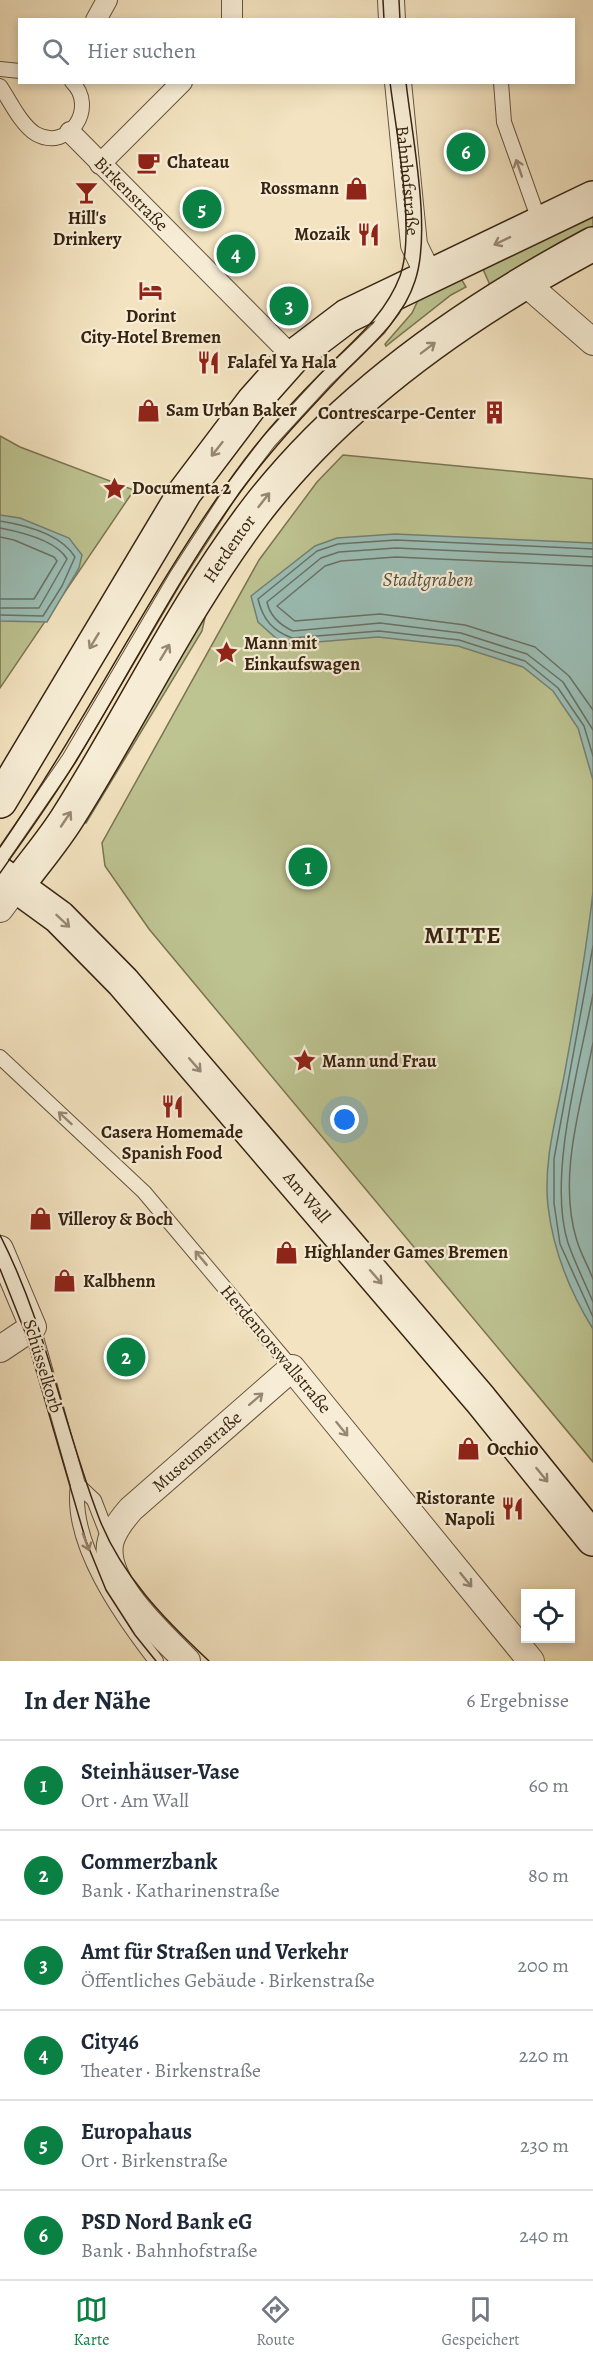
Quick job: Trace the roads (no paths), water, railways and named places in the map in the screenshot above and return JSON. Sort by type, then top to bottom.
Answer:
[{"type":"main road","points":[[0,801],[184,492],[253,402],[293,357],[347,316],[593,198]]},
{"type":"main road","name":"Herdentor","points":[[4,882],[67,819],[202,590],[278,484],[381,383],[459,324],[523,281],[593,244]]},
{"type":"main road","name":"Am Wall","points":[[4,882],[59,917],[123,982],[480,1399],[593,1539]]},
{"type":"street","points":[[97,18],[107,0]]},
{"type":"street","points":[[232,0],[232,18]]},
{"type":"street","points":[[391,0],[392,18]]},
{"type":"street","points":[[100,164],[180,84]]},
{"type":"street","name":"Bahnhofstraße","points":[[398,84],[416,282]]},
{"type":"street","name":"Birkenstraße","points":[[70,132],[293,357]]},
{"type":"street","points":[[523,281],[593,342]]},
{"type":"street","name":"Schüsselkorb","points":[[0,1249],[33,1327]]},
{"type":"street","points":[[0,1349],[33,1327]]},
{"type":"street","name":"Museumstraße","points":[[110,1541],[118,1524],[131,1509],[292,1368]]},
{"type":"street","name":"Herdentorswallstraße","points":[[292,1368],[531,1661]]},
{"type":"street","name":"Schüsselkorb","points":[[110,1541],[110,1561],[120,1584],[142,1616],[188,1661]]},
{"type":"lane","points":[[0,69],[18,71]]},
{"type":"lane","points":[[0,86],[28,128],[37,134],[53,138],[70,132],[77,126],[84,109],[80,91],[74,84]]},
{"type":"lane","points":[[501,84],[504,122],[540,223]]},
{"type":"lane","points":[[4,882],[69,759],[176,578],[234,487],[296,410],[379,328],[416,282]]},
{"type":"lane","name":"Herdentorswallstraße","points":[[0,1057],[144,1192],[292,1368]]},
{"type":"lane","name":"Schüsselkorb","points":[[33,1327],[78,1485],[75,1505],[106,1590],[135,1635],[156,1661]]},
{"type":"lane","name":"Schüsselkorb","points":[[78,1485],[94,1500],[110,1541]]},
{"type":"water","points":[[0,515],[20,518],[69,538],[82,555],[79,568],[47,622],[0,621]]},
{"type":"water","name":"Stadtgraben","points":[[395,534],[593,543],[593,780],[578,728],[553,691],[523,667],[458,646],[378,637],[292,644],[277,639],[258,622],[251,596],[315,546],[337,538]]},
{"type":"water","points":[[593,892],[593,1329],[570,1285],[558,1254],[550,1222],[547,1172],[577,1004]]},
{"type":"tram line","points":[[383,0],[384,18]]},
{"type":"tram line","points":[[399,0],[400,18]]},
{"type":"tram line","points":[[0,847],[60,754],[173,565],[234,474],[288,408],[367,328],[394,290],[400,276],[406,234],[403,181],[390,84]]},
{"type":"tram line","points":[[0,873],[67,775],[196,557],[241,491],[300,420],[383,334],[409,296],[420,260],[422,237],[419,183],[406,84]]},
{"type":"tram line","points":[[0,1235],[30,1304],[86,1483],[108,1539],[119,1559],[146,1596],[209,1661]]},
{"type":"tram line","points":[[0,1269],[25,1332],[86,1541],[106,1590],[135,1635],[156,1661]]},
{"type":"place","name":"PSD Nord Bank eG","points":[[466,152]]},
{"type":"place","name":"Chateau","points":[[149,162]]},
{"type":"place","name":"Rossmann","points":[[357,188]]},
{"type":"place","name":"Hill's Drinkery","points":[[87,192]]},
{"type":"place","name":"Europahaus","points":[[202,209]]},
{"type":"place","name":"Mozaik","points":[[368,234]]},
{"type":"place","name":"City46","points":[[236,254]]},
{"type":"place","name":"Dorint City-Hotel Bremen","points":[[151,290]]},
{"type":"place","name":"Amt für Straßen und Verkehr","points":[[289,306]]},
{"type":"place","name":"Falafel Ya Hala","points":[[209,362]]},
{"type":"place","name":"Sam Urban Baker","points":[[148,410]]},
{"type":"place","name":"Contrescarpe-Center","points":[[494,413]]},
{"type":"place","name":"Documenta 2","points":[[114,488]]},
{"type":"place","name":"Mann mit Einkaufswagen","points":[[226,653]]},
{"type":"place","name":"Steinhäuser-Vase","points":[[308,867]]},
{"type":"place","name":"Mann und Frau","points":[[304,1061]]},
{"type":"place","name":"Casera Homemade Spanish Food","points":[[172,1106]]},
{"type":"place","name":"Villeroy & Boch","points":[[40,1219]]},
{"type":"place","name":"Highlander Games Bremen","points":[[286,1252]]},
{"type":"place","name":"Kalbhenn","points":[[65,1281]]},
{"type":"place","name":"Commerzbank","points":[[126,1357]]},
{"type":"place","name":"Occhio","points":[[469,1449]]},
{"type":"place","name":"Ristorante Napoli","points":[[513,1508]]},
{"type":"district","name":"MITTE","points":[[463,935]]}]
